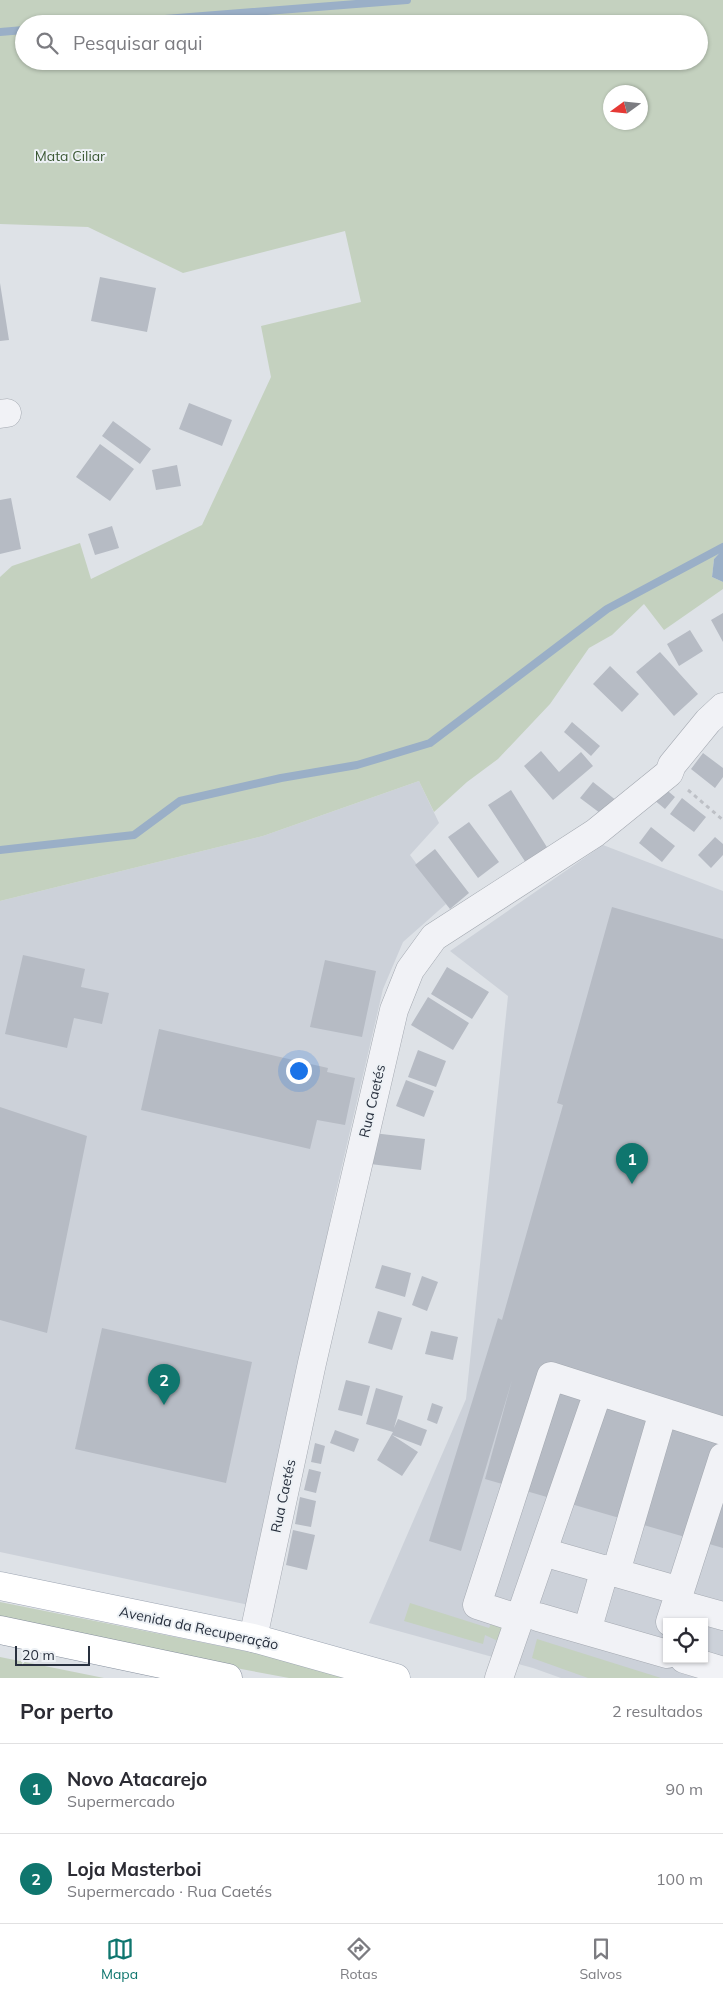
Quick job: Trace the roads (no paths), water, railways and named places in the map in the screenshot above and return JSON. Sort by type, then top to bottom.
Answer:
[{"type":"main road","name":"Avenida da Recuperação","points":[[0,1586],[253,1638],[396,1678]]},
{"type":"main road","points":[[0,1630],[228,1678]]},
{"type":"street","name":"Rua Caetés","points":[[253,1638],[314,1353],[394,1010],[410,970],[434,937],[594,833],[669,773],[672,765],[708,721],[723,707]]},
{"type":"street","points":[[663,1648],[477,1605],[551,1376],[723,1431]]},
{"type":"street","points":[[499,1678],[557,1556],[603,1394]]},
{"type":"street","points":[[518,1678],[529,1618],[603,1394]]},
{"type":"street","points":[[587,1631],[610,1571],[663,1412]]},
{"type":"street","points":[[675,1605],[723,1457]]},
{"type":"street","points":[[557,1556],[610,1571],[675,1605],[723,1616]]},
{"type":"street","points":[[708,1660],[721,1664]]},
{"type":"water","points":[[723,549],[723,582],[712,577],[714,559]]},
{"type":"waterway","points":[[216,15],[407,0]]},
{"type":"waterway","points":[[0,32],[15,31]]},
{"type":"waterway","points":[[0,850],[134,835],[180,801],[281,778],[357,765],[430,743],[607,609],[723,547]]},
{"type":"place","name":"Novo Atacarejo","points":[[632,1184]]},
{"type":"place","name":"Loja Masterboi","points":[[164,1405]]},
{"type":"park label","name":"Mata Ciliar","points":[[70,156]]}]
